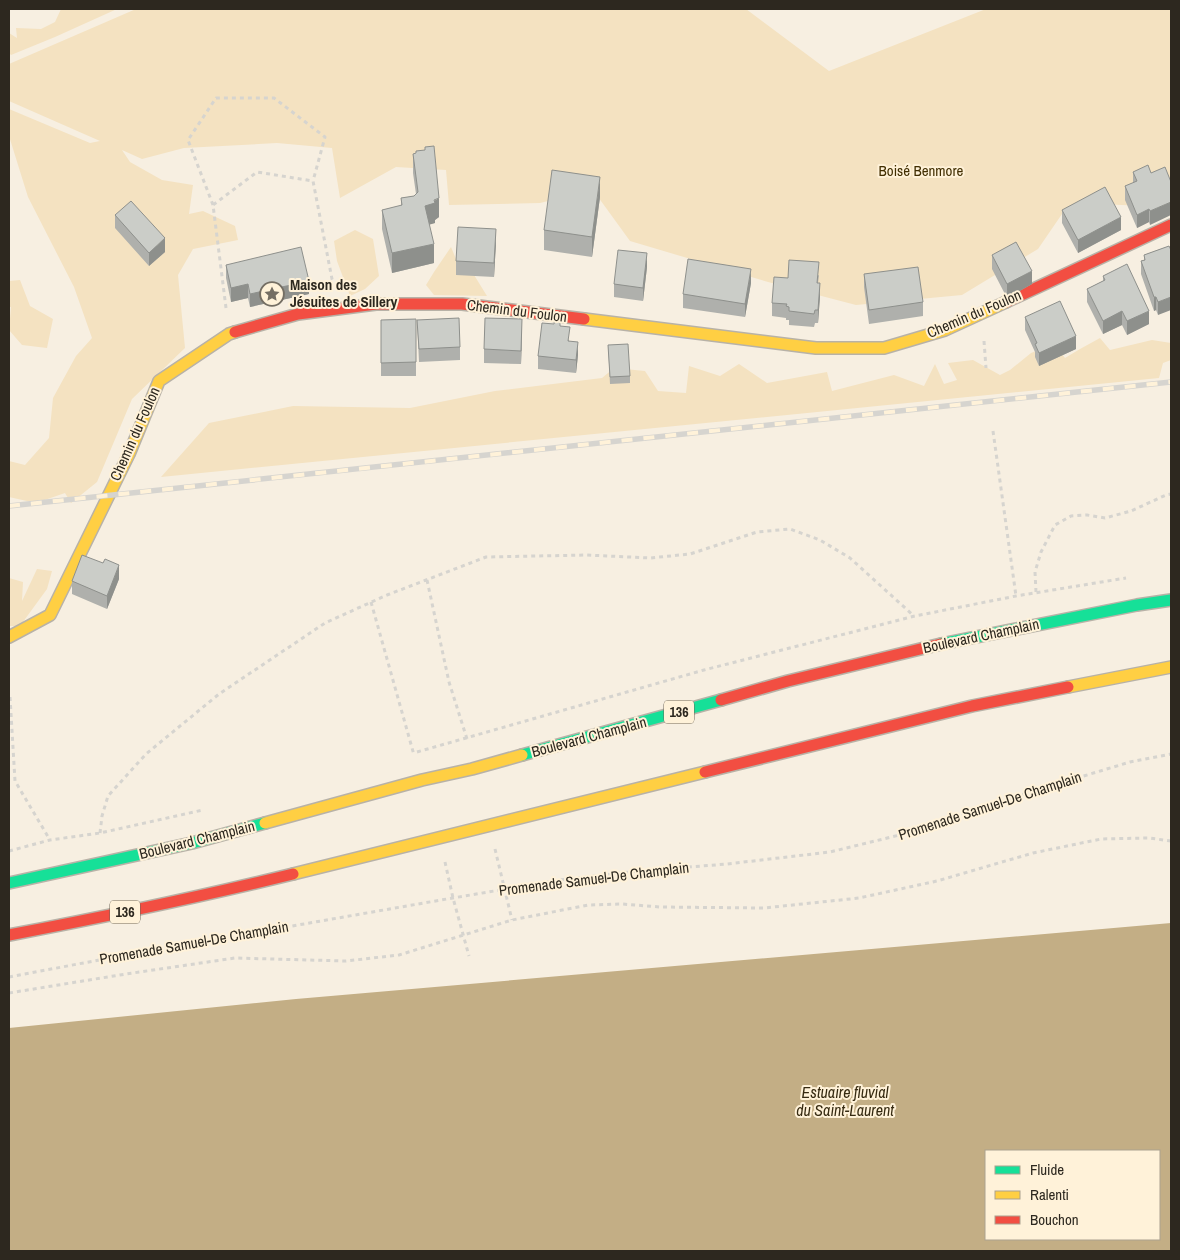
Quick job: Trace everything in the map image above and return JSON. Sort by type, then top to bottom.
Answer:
[{"type":"main road","name":"Chemin du Foulon","points":[[9,637],[50,615],[129,454],[159,381],[229,334],[298,314],[376,304],[462,304],[816,348],[884,348],[945,330],[1171,225]]},
{"type":"main road","name":"Boulevard Champlain","points":[[9,884],[201,840],[610,731],[788,680],[949,642],[1136,605],[1171,600]]},
{"type":"main road","name":"136","points":[[9,935],[241,887],[972,706],[1171,667]]},
{"type":"path","points":[[229,334],[213,205],[188,140],[216,98],[274,98],[325,137],[313,181],[332,279],[347,308]]},
{"type":"path","points":[[213,205],[257,172],[313,181]]},
{"type":"path","points":[[994,431],[1016,596]]},
{"type":"path","points":[[1036,592],[1035,572],[1041,552],[1055,525],[1071,516],[1087,515],[1105,518],[1131,511],[1171,494]]},
{"type":"path","points":[[100,833],[102,816],[108,796],[146,754],[219,694],[325,623],[371,602],[486,557],[587,555],[650,558],[690,554],[757,532],[790,529],[820,540],[850,558],[915,616]]},
{"type":"path","points":[[404,756],[704,670],[915,616],[1036,592],[1133,577]]},
{"type":"path","points":[[427,580],[449,682]]},
{"type":"path","points":[[10,697],[15,782],[50,840]]},
{"type":"path","name":"Promenade Samuel-De Champlain","points":[[9,977],[559,880],[830,852],[916,831],[1024,794],[1130,762],[1171,754]]},
{"type":"path","points":[[9,851],[50,840],[100,833],[207,810]]},
{"type":"path","points":[[9,993],[235,958],[346,961],[399,955],[512,920],[588,905],[622,904],[660,907],[764,908],[859,898],[937,881],[1033,853],[1101,839],[1149,838],[1171,841]]},
{"type":"green space","points":[[61,9],[117,9],[11,55],[9,53],[9,33],[17,38],[16,28],[41,29],[55,22]]},
{"type":"green space","name":"Boisé Benmore","points":[[136,9],[746,9],[829,71],[986,9],[1171,9],[1171,207],[1097,204],[1062,214],[1038,249],[962,295],[856,305],[768,282],[630,241],[593,190],[540,203],[449,205],[446,170],[396,167],[340,198],[332,148],[277,143],[184,148],[142,159],[122,150],[130,162],[162,180],[193,185],[189,214],[203,211],[235,226],[238,240],[193,249],[178,275],[185,348],[132,399],[97,482],[71,503],[65,493],[36,503],[9,497],[9,461],[25,465],[49,438],[53,398],[76,356],[92,338],[74,287],[28,197],[9,136],[9,109],[90,143],[100,141],[9,101],[9,64]]},
{"type":"green space","points":[[355,230],[373,239],[379,276],[365,289],[350,296],[337,261],[334,241]]},
{"type":"green space","points":[[451,247],[461,271],[471,270],[487,296],[434,295],[426,285]]},
{"type":"green space","points":[[20,280],[30,306],[53,319],[47,348],[22,345],[9,330],[11,307],[9,307],[9,281]]},
{"type":"green space","points":[[1100,338],[1110,350],[1152,340],[1171,343],[1171,360],[1163,363],[1159,378],[161,477],[209,423],[293,406],[410,408],[495,391],[602,378],[614,368],[645,371],[658,391],[686,393],[689,366],[720,376],[739,364],[767,383],[827,372],[832,391],[894,375],[924,386],[935,364],[944,384],[957,380],[948,363],[973,360],[1000,375],[1010,370],[1031,353],[1054,344],[1065,358]]},
{"type":"green space","points":[[37,569],[52,571],[47,589],[20,626],[9,626],[9,578],[23,582],[22,601]]},
{"type":"water","name":"Estuaire fluvial du Saint-Laurent","points":[[1171,923],[1171,1251],[9,1251],[9,1028],[296,999]]},
{"type":"building","points":[[434,146],[439,198],[434,200],[435,203],[425,206],[434,244],[392,253],[382,210],[402,205],[401,198],[414,196],[418,192],[413,154],[416,151],[425,150],[425,147]]},
{"type":"building","points":[[1148,165],[1151,173],[1165,167],[1171,182],[1171,202],[1137,215],[1125,186],[1137,181],[1133,172]]},
{"type":"building","points":[[552,170],[600,177],[592,237],[544,230]]},
{"type":"building","points":[[1105,187],[1121,217],[1078,240],[1062,210]]},
{"type":"building","points":[[131,201],[165,238],[149,253],[115,215]]},
{"type":"building","points":[[458,227],[496,229],[494,263],[456,261]]},
{"type":"building","points":[[1016,242],[1032,271],[1007,284],[992,255]]},
{"type":"building","points":[[1169,246],[1171,250],[1171,297],[1158,302],[1156,297],[1154,297],[1141,261],[1145,260],[1144,255]]},
{"type":"building","points":[[301,247],[309,281],[250,294],[248,284],[231,288],[226,265]]},
{"type":"building","points":[[618,250],[647,253],[643,288],[614,284]]},
{"type":"building","points":[[688,259],[751,269],[745,304],[683,294]]},
{"type":"building","points":[[789,260],[819,262],[817,283],[820,283],[818,310],[815,310],[814,314],[789,311],[789,307],[786,306],[787,304],[772,303],[774,277],[788,278]]},
{"type":"building","points":[[1127,264],[1149,311],[1127,321],[1122,311],[1103,321],[1087,289],[1105,280],[1103,276]]},
{"type":"building","points":[[918,267],[923,302],[869,310],[864,274]]},
{"type":"building","points":[[1060,301],[1076,336],[1039,353],[1035,344],[1037,343],[1025,317]]},
{"type":"building","points":[[459,318],[460,347],[419,349],[417,320]]},
{"type":"building","points":[[485,318],[522,319],[521,351],[484,349]]},
{"type":"building","points":[[416,319],[416,362],[381,363],[381,320]]},
{"type":"building","points":[[555,319],[560,320],[560,326],[570,327],[568,341],[578,342],[576,360],[538,356],[542,323],[554,324]]},
{"type":"building","points":[[628,344],[630,376],[610,377],[608,345]]},
{"type":"building","points":[[82,555],[103,563],[105,559],[119,565],[107,596],[72,581]]},
{"type":"railway","points":[[9,506],[1171,382]]},
{"type":"traffic: fast","points":[[941,644],[1171,600]]},
{"type":"traffic: fast","points":[[522,755],[721,700]]},
{"type":"traffic: fast","points":[[9,883],[192,843],[265,823]]},
{"type":"traffic: slow","points":[[584,319],[816,348],[884,348],[945,330],[1006,302]]},
{"type":"traffic: slow","points":[[9,637],[50,615],[129,454],[159,381],[229,334],[235,332]]},
{"type":"traffic: slow","points":[[1068,687],[1171,667]]},
{"type":"traffic: slow","points":[[265,823],[522,755]]},
{"type":"traffic: slow","points":[[293,874],[705,772]]},
{"type":"traffic: jam","points":[[1006,302],[1171,225]]},
{"type":"traffic: jam","points":[[235,332],[298,314],[376,304],[462,304],[584,319]]},
{"type":"traffic: jam","points":[[721,700],[788,681],[941,644]]},
{"type":"traffic: jam","points":[[705,772],[972,706],[1068,687]]},
{"type":"traffic: jam","points":[[9,935],[222,891],[293,874]]},
{"type":"place","name":"Maison des Jésuites de Sillery","points":[[272,294]]}]
